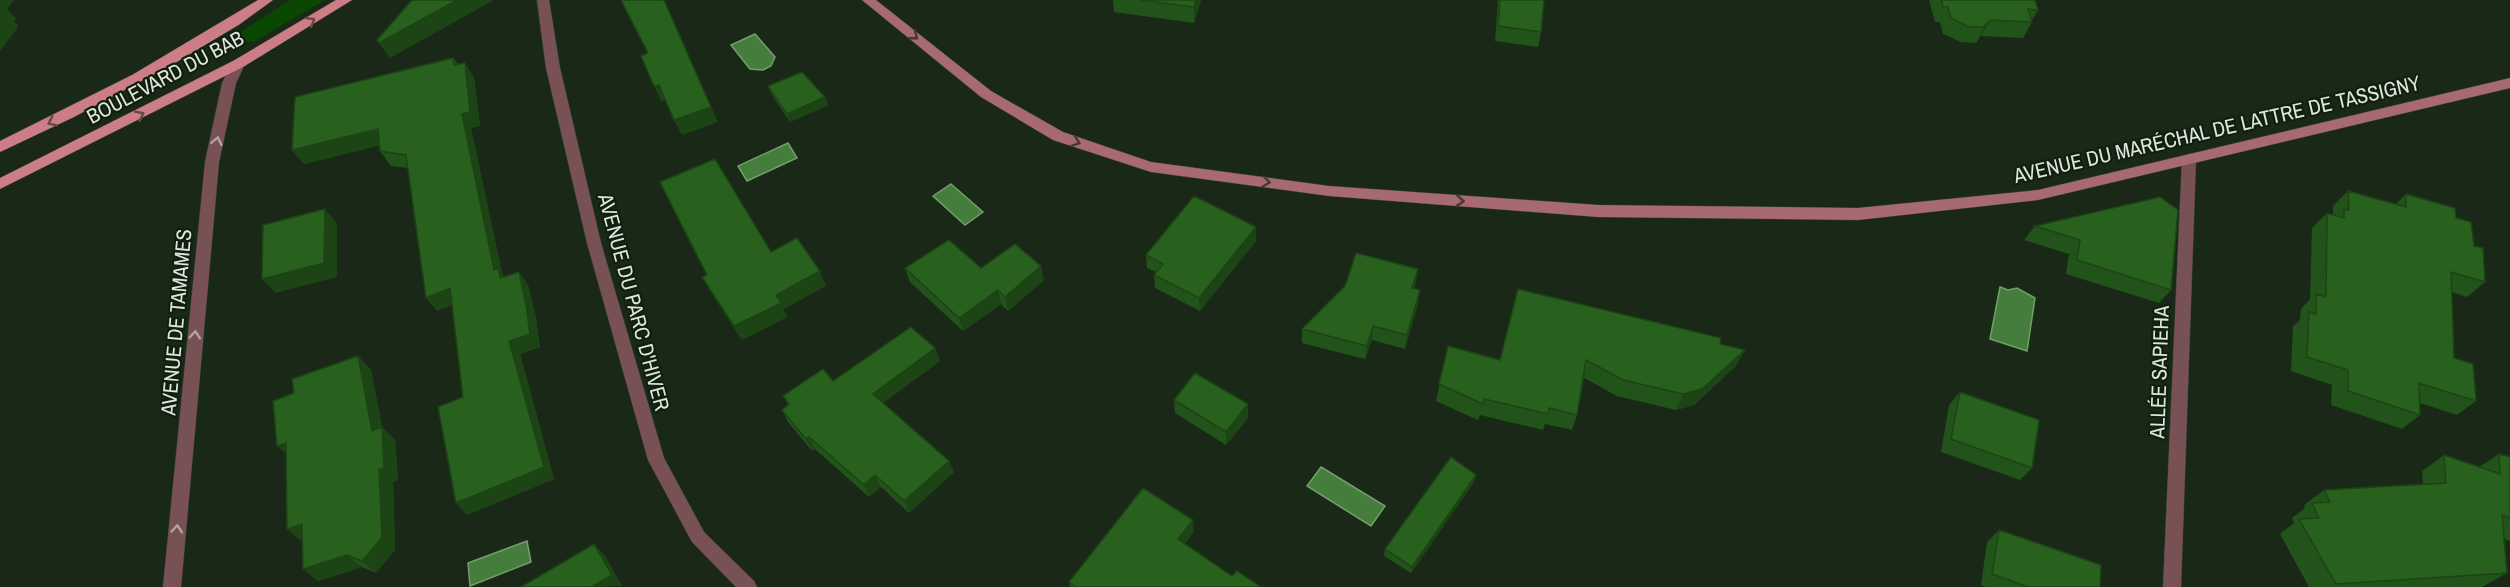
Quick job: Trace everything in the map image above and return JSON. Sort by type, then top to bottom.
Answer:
[{"type":"main road","name":"BOULEVARD DU BAB","points":[[0,147],[61,118],[216,35],[267,0]]},
{"type":"main road","name":"BOULEVARD DU BAB","points":[[0,184],[238,64],[346,0]]},
{"type":"main road","name":"AVENUE DU MARÉCHAL DE LATTRE DE TASSIGNY","points":[[868,0],[986,94],[1058,136],[1151,167],[1329,191],[1598,211],[1858,214],[2038,195],[2510,83]]},
{"type":"street","name":"AVENUE DU PARC D'HIVER","points":[[543,0],[553,68],[594,243],[656,460],[698,537],[748,587]]},
{"type":"street","name":"AVENUE DE TAMAMES","points":[[172,587],[212,162],[229,84],[238,64]]},
{"type":"street","name":"ALLÉE SAPIEHA","points":[[2172,587],[2189,159]]},
{"type":"shaded area","points":[[290,0],[325,0],[254,42],[228,40]]},
{"type":"shaded area","points":[[755,34],[775,57],[771,66],[763,70],[750,69],[731,45]]},
{"type":"shaded area","points":[[788,143],[797,158],[747,181],[738,166]]},
{"type":"shaded area","points":[[951,184],[983,212],[965,225],[933,196]]},
{"type":"shaded area","points":[[2000,287],[2008,290],[2017,288],[2035,298],[2027,351],[1990,339]]},
{"type":"shaded area","points":[[1321,467],[1385,506],[1371,526],[1307,486]]},
{"type":"shaded area","points":[[527,541],[531,562],[470,586],[468,563]]},
{"type":"building","points":[[412,0],[457,0],[379,43],[377,40]]},
{"type":"building","points":[[621,0],[664,0],[711,107],[674,120],[659,85],[654,86],[641,56],[648,53]]},
{"type":"building","points":[[1140,0],[1196,0],[1194,7]]},
{"type":"building","points":[[1500,0],[1544,0],[1541,32],[1498,26]]},
{"type":"building","points":[[1941,0],[2035,0],[2038,10],[2028,9],[2032,22],[1990,20],[1984,27],[1969,27],[1951,18],[1948,7],[1943,7]]},
{"type":"building","points":[[453,58],[454,65],[465,63],[470,112],[462,114],[494,270],[498,268],[500,278],[519,272],[530,334],[509,341],[544,467],[456,503],[438,407],[463,397],[450,288],[426,298],[406,155],[380,151],[378,129],[292,150],[295,97]]},
{"type":"building","points":[[802,72],[825,97],[787,114],[768,86]]},
{"type":"building","points":[[715,159],[771,252],[797,238],[820,271],[776,295],[781,303],[734,326],[702,277],[707,275],[660,182]]},
{"type":"building","points":[[2348,191],[2406,207],[2406,194],[2455,208],[2456,218],[2471,222],[2474,246],[2483,248],[2485,282],[2451,272],[2454,358],[2473,364],[2476,401],[2419,383],[2420,415],[2348,391],[2348,370],[2307,357],[2309,312],[2316,314],[2316,294],[2326,297],[2327,213],[2344,218],[2344,209],[2349,210]]},
{"type":"building","points":[[1194,196],[1256,227],[1199,298],[1154,275],[1163,264],[1146,255]]},
{"type":"building","points":[[2160,197],[2178,210],[2171,290],[2077,260],[2080,240],[2035,226]]},
{"type":"building","points":[[325,209],[324,263],[262,279],[263,225]]},
{"type":"building","points":[[949,240],[981,268],[1015,244],[1041,266],[1005,297],[998,290],[959,318],[905,268]]},
{"type":"building","points":[[1356,253],[1418,269],[1412,288],[1420,290],[1407,335],[1373,326],[1367,346],[1302,329],[1345,286]]},
{"type":"building","points":[[1518,289],[1721,338],[1720,344],[1745,350],[1702,389],[1683,394],[1623,380],[1586,360],[1577,415],[1549,408],[1548,414],[1484,399],[1483,404],[1439,384],[1448,346],[1500,360]]},
{"type":"building","points":[[911,327],[935,348],[873,394],[949,461],[904,501],[875,475],[864,485],[809,437],[806,439],[782,410],[789,404],[783,396],[823,369],[833,381]]},
{"type":"building","points":[[358,356],[372,431],[382,427],[384,468],[379,469],[382,538],[362,561],[347,555],[303,569],[302,524],[287,529],[286,443],[277,446],[273,401],[294,393],[292,379]]},
{"type":"building","points":[[1195,373],[1248,404],[1226,432],[1174,400]]},
{"type":"building","points":[[1960,392],[2039,420],[2032,468],[1951,439]]},
{"type":"building","points":[[2499,454],[2510,457],[2510,518],[2502,515],[2507,573],[2336,584],[2299,519],[2319,518],[2312,503],[2330,502],[2324,490],[2446,483],[2444,455],[2500,474]]},
{"type":"building","points":[[1451,457],[1476,475],[1412,567],[1385,549]]},
{"type":"building","points":[[1143,488],[1193,520],[1178,539],[1232,576],[1237,571],[1261,587],[1076,587],[1069,582]]},
{"type":"building","points":[[1999,530],[2101,565],[2100,587],[2028,587],[1992,574]]},
{"type":"building","points":[[594,544],[612,575],[591,587],[521,587]]}]
